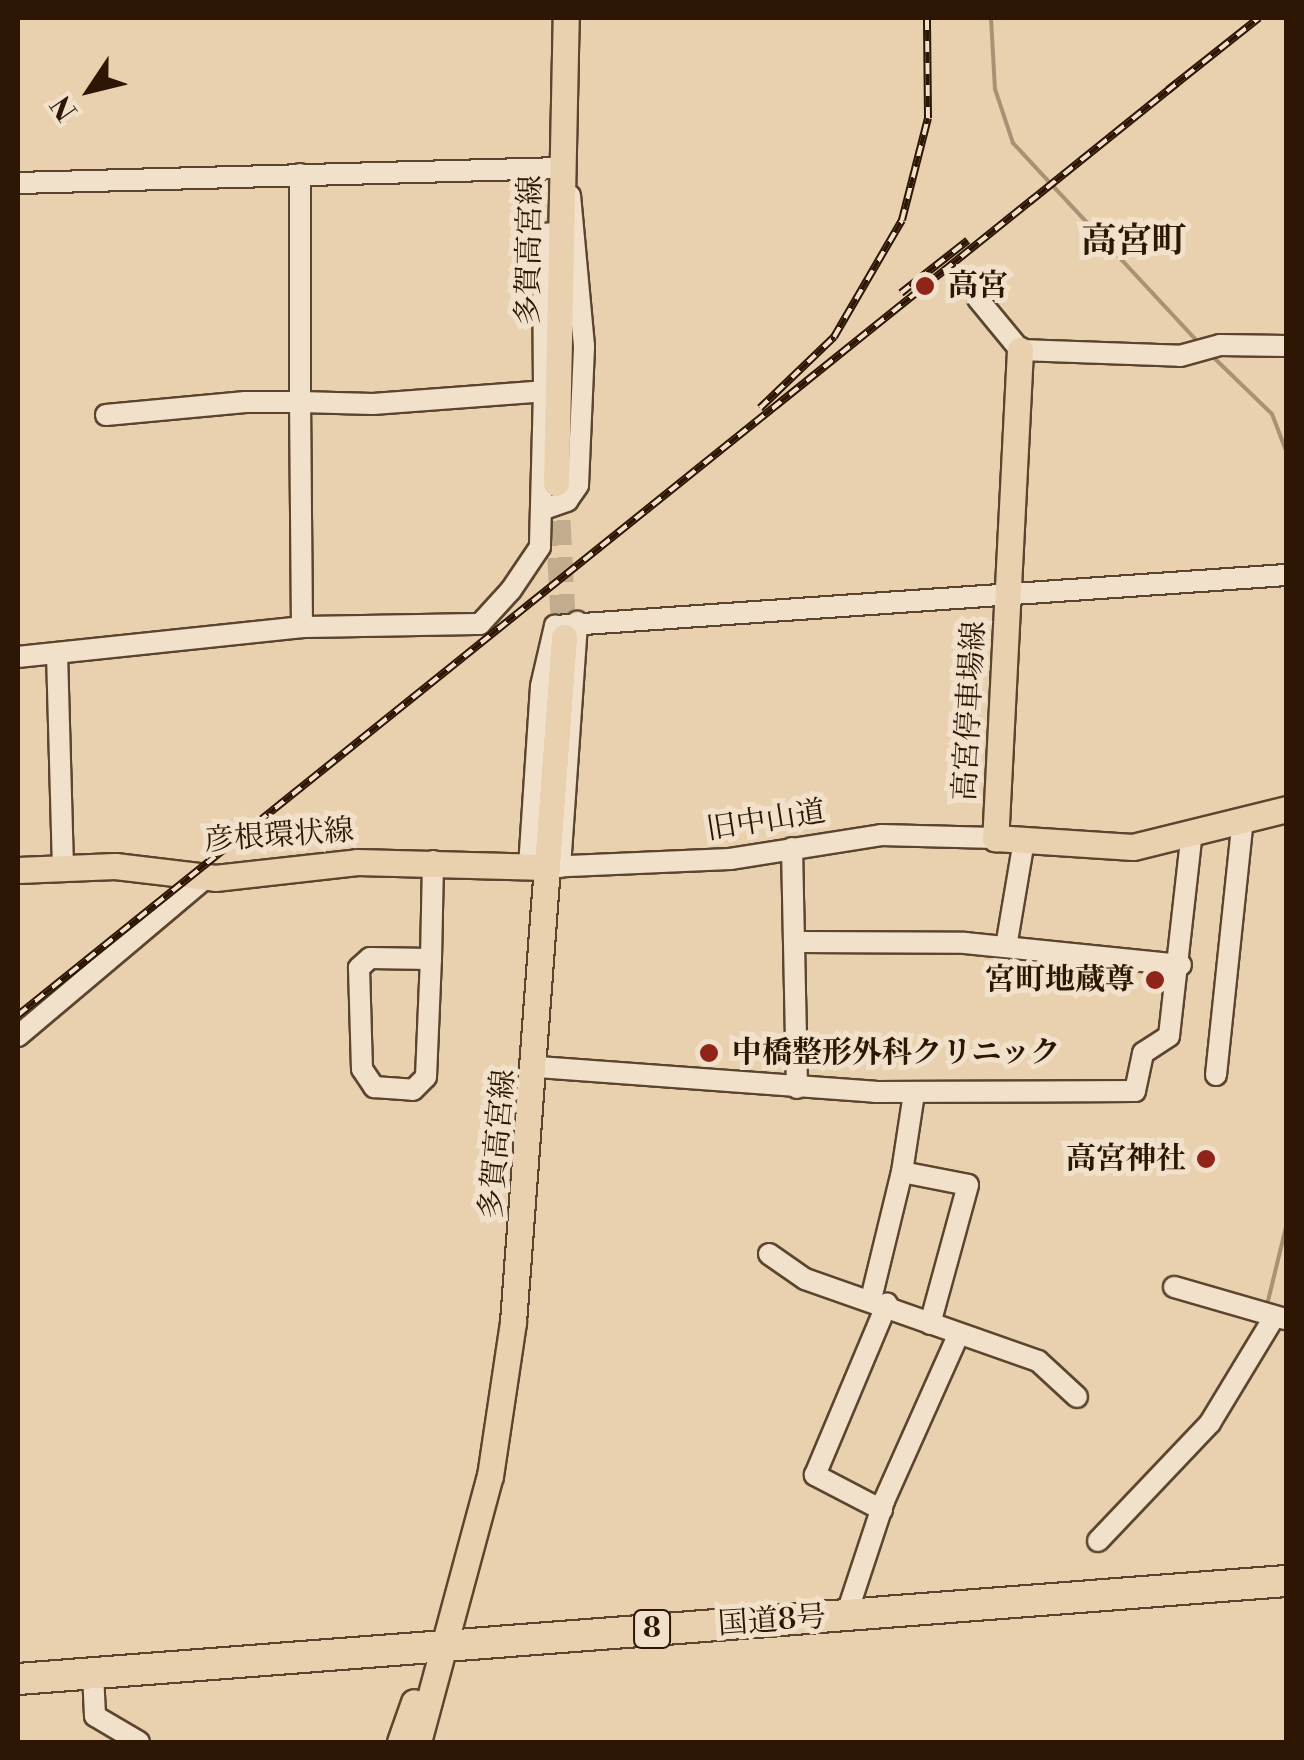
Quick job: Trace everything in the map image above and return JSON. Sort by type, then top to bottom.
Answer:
[{"type":"highway","name":"国道8号","points":[[18,1679],[1286,1580]]},
{"type":"main road","name":"多賀高宮線","points":[[556,483],[566,18]]},
{"type":"main road","name":"高宮停車場線","points":[[1020,350],[995,838],[1134,847],[1286,809]]},
{"type":"main road","name":"多賀高宮線","points":[[440,1648],[490,1476],[538,1068],[545,867],[571,629]]},
{"type":"main road","name":"彦根環状線","points":[[18,870],[63,866],[206,877],[433,862],[545,867]]},
{"type":"main road","points":[[400,1742],[440,1648]]},
{"type":"main road","points":[[418,1742],[440,1648]]},
{"type":"street","points":[[300,174],[302,627]]},
{"type":"street","points":[[18,183],[300,174],[564,175],[584,346],[578,485],[567,501],[541,510]]},
{"type":"street","points":[[18,657],[302,627],[480,624],[536,558],[544,391],[543,234],[564,232]]},
{"type":"street","points":[[978,300],[1020,350],[1180,356],[1220,345],[1286,346]]},
{"type":"street","points":[[106,415],[544,391]]},
{"type":"street","points":[[571,629],[1009,587],[1286,575]]},
{"type":"street","points":[[57,653],[63,866]]},
{"type":"street","points":[[1216,1076],[1243,818]]},
{"type":"street","points":[[538,1068],[914,1094],[1135,1091],[1143,1053],[1169,1036],[1181,965],[1192,832]]},
{"type":"street","name":"旧中山道","points":[[545,867],[792,848],[881,835],[995,838]]},
{"type":"street","points":[[1006,948],[1024,841]]},
{"type":"street","points":[[792,848],[800,942],[796,1088]]},
{"type":"street","points":[[431,958],[370,958],[358,968],[362,1069],[374,1087],[413,1090],[426,1077],[431,958],[433,862]]},
{"type":"street","points":[[18,1038],[206,877]]},
{"type":"street","points":[[800,942],[1006,948],[1181,965]]},
{"type":"street","points":[[882,1510],[815,1475],[879,1302],[914,1094]]},
{"type":"street","points":[[902,1172],[968,1185],[930,1324]]},
{"type":"street","points":[[769,1254],[805,1279],[879,1302],[957,1338],[1038,1361],[1077,1397]]},
{"type":"street","points":[[1098,1540],[1210,1423],[1280,1319],[1174,1286]]},
{"type":"street","points":[[846,1616],[882,1510],[957,1338]]},
{"type":"street","points":[[93,1674],[95,1716],[139,1742]]},
{"type":"waterway","points":[[991,18],[995,89],[1013,143],[1200,344]]},
{"type":"waterway","points":[[1210,354],[1272,414],[1286,450]]},
{"type":"waterway","points":[[1267,1305],[1286,1227]]},
{"type":"tunnel","points":[[556,483],[564,637]]},
{"type":"railway","points":[[760,408],[834,337],[902,220],[928,118],[927,18]]},
{"type":"railway","points":[[1168,90],[1259,18]]},
{"type":"railway","points":[[18,1015],[1177,83]]},
{"type":"railway","points":[[901,293],[968,240]]},
{"type":"place","name":"高宮","points":[[925,286]]},
{"type":"place","name":"宮町地蔵尊","points":[[1155,980]]},
{"type":"place","name":"中橋整形外科クリニック","points":[[709,1053]]},
{"type":"place","name":"高宮神社","points":[[1206,1159]]},
{"type":"district","name":"高宮町","points":[[1134,242]]}]
